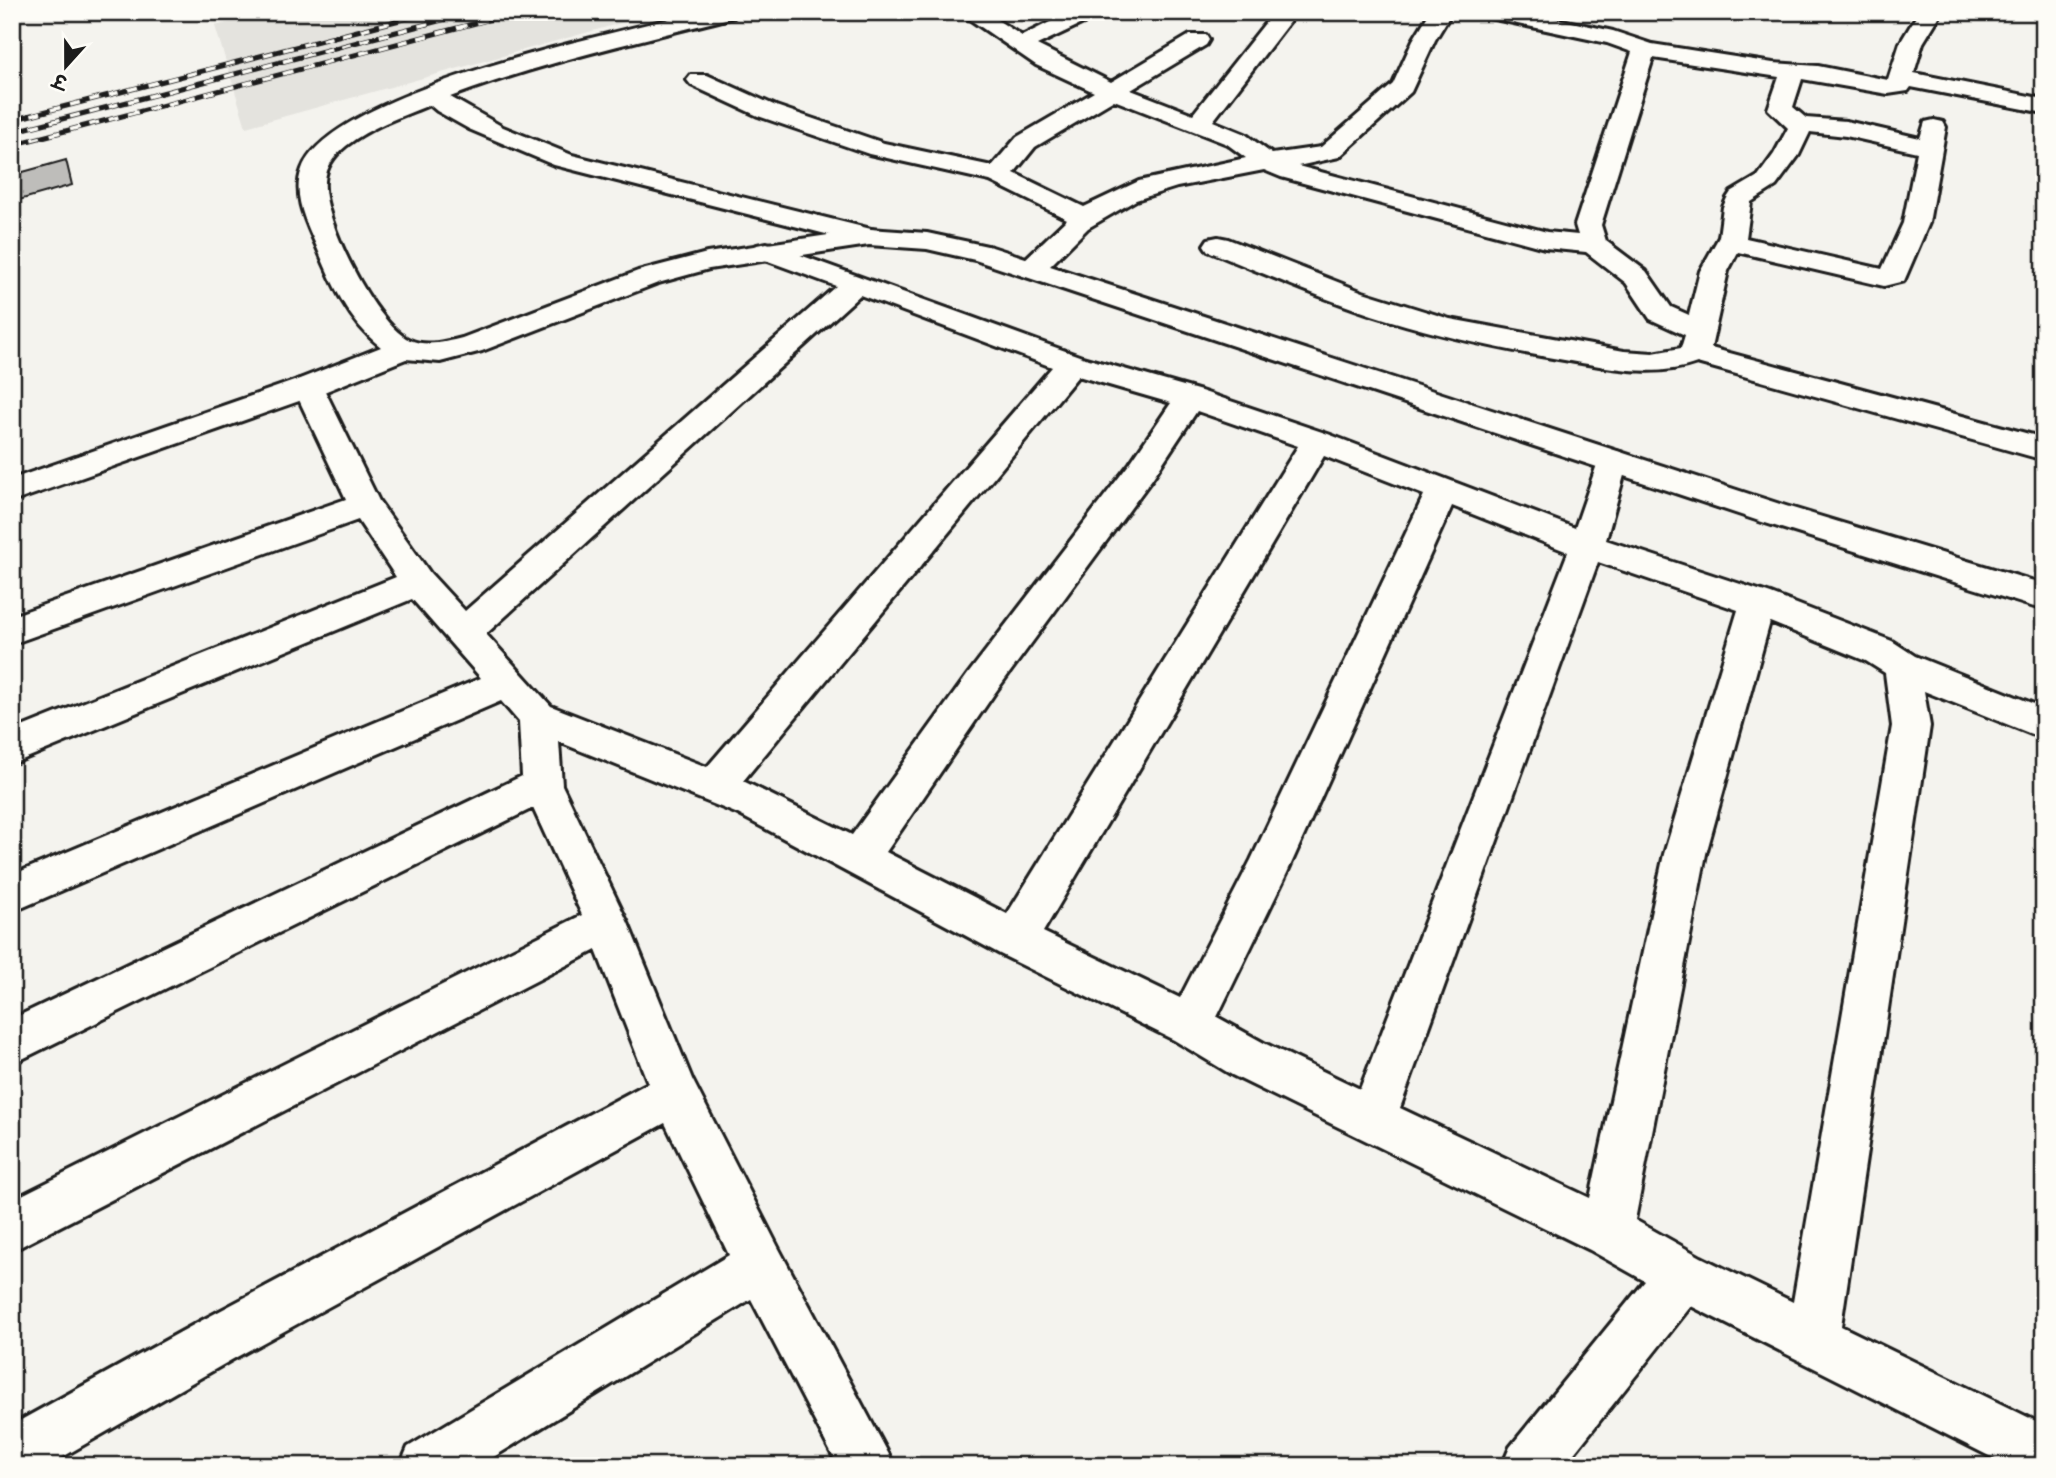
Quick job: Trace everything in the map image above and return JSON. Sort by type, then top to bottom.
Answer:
[{"type":"street","points":[[403,349],[380,333],[355,303],[312,205],[311,179],[320,158],[352,129],[430,95],[502,70],[726,12]]},
{"type":"street","points":[[970,12],[1044,60],[1112,91],[1236,139],[1267,162],[1317,181],[1452,213],[1545,240],[1594,245],[1636,277],[1646,288],[1660,313],[1699,342],[2044,449]]},
{"type":"street","points":[[1020,45],[1088,12]]},
{"type":"street","points":[[1198,124],[1286,12]]},
{"type":"street","points":[[1031,269],[1085,218],[1117,198],[1151,186],[1267,162],[1318,157],[1339,146],[1403,87],[1423,40],[1441,12]]},
{"type":"street","points":[[1493,12],[1613,38],[1648,50],[1793,70],[1888,87],[1900,86],[1911,41],[1922,21],[1931,12]]},
{"type":"street","points":[[998,175],[1026,142],[1198,40]]},
{"type":"street","points":[[1594,245],[1588,225],[1643,53],[1648,50]]},
{"type":"street","points":[[1793,70],[1780,109],[1801,126]]},
{"type":"street","points":[[1902,78],[2044,106]]},
{"type":"street","points":[[699,80],[766,111],[878,149],[998,175],[1085,218]]},
{"type":"street","points":[[430,95],[459,116],[518,145],[563,160],[869,237],[927,242],[982,253],[1774,514],[2044,597]]},
{"type":"street","points":[[1218,245],[1373,305],[1501,339],[1632,361],[1663,363],[1682,359],[1699,342],[1714,271],[1731,242],[1740,198],[1767,181],[1786,155],[1801,126],[1809,124],[1932,138],[1916,223],[1894,275],[1884,278],[1864,275],[1731,242]]},
{"type":"street","points":[[12,491],[308,387],[403,349],[440,353],[472,345],[648,277],[707,261],[869,237]]},
{"type":"street","points":[[767,251],[1071,364],[1190,398],[1317,441],[1587,546],[1758,603],[1879,651],[1902,666],[2044,724]]},
{"type":"street","points":[[464,632],[857,283]]},
{"type":"street","points":[[714,787],[1071,364]]},
{"type":"street","points":[[308,387],[365,505],[418,582],[538,717],[752,802],[1015,940],[1190,1026],[1248,1059],[1608,1232],[1683,1275],[2044,1454]]},
{"type":"street","points":[[859,858],[982,684],[1141,471],[1190,398]]},
{"type":"street","points":[[1015,940],[1317,441]]},
{"type":"street","points":[[1372,1120],[1587,546],[1612,461]]},
{"type":"street","points":[[1190,1026],[1266,873],[1443,490]]},
{"type":"street","points":[[12,630],[365,505]]},
{"type":"street","points":[[12,748],[418,582]]},
{"type":"street","points":[[1608,1232],[1685,854],[1758,603]]},
{"type":"street","points":[[1813,1340],[1911,726],[1902,666]]},
{"type":"street","points":[[12,894],[508,682]]},
{"type":"street","points":[[538,717],[542,785],[607,923],[675,1093],[760,1265],[864,1464]]},
{"type":"street","points":[[12,1042],[542,785]]},
{"type":"street","points":[[12,1226],[607,923]]},
{"type":"street","points":[[12,1455],[215,1341],[675,1093]]},
{"type":"street","points":[[427,1466],[760,1265]]},
{"type":"street","points":[[1530,1466],[1683,1275]]},
{"type":"shaded area","points":[[268,12],[661,12],[246,127],[215,26]]},
{"type":"building","points":[[66,160],[72,185],[12,202],[12,175]]},
{"type":"railway","points":[[12,120],[431,12]]},
{"type":"railway","points":[[12,132],[473,12]]},
{"type":"railway","points":[[12,145],[518,12]]}]
